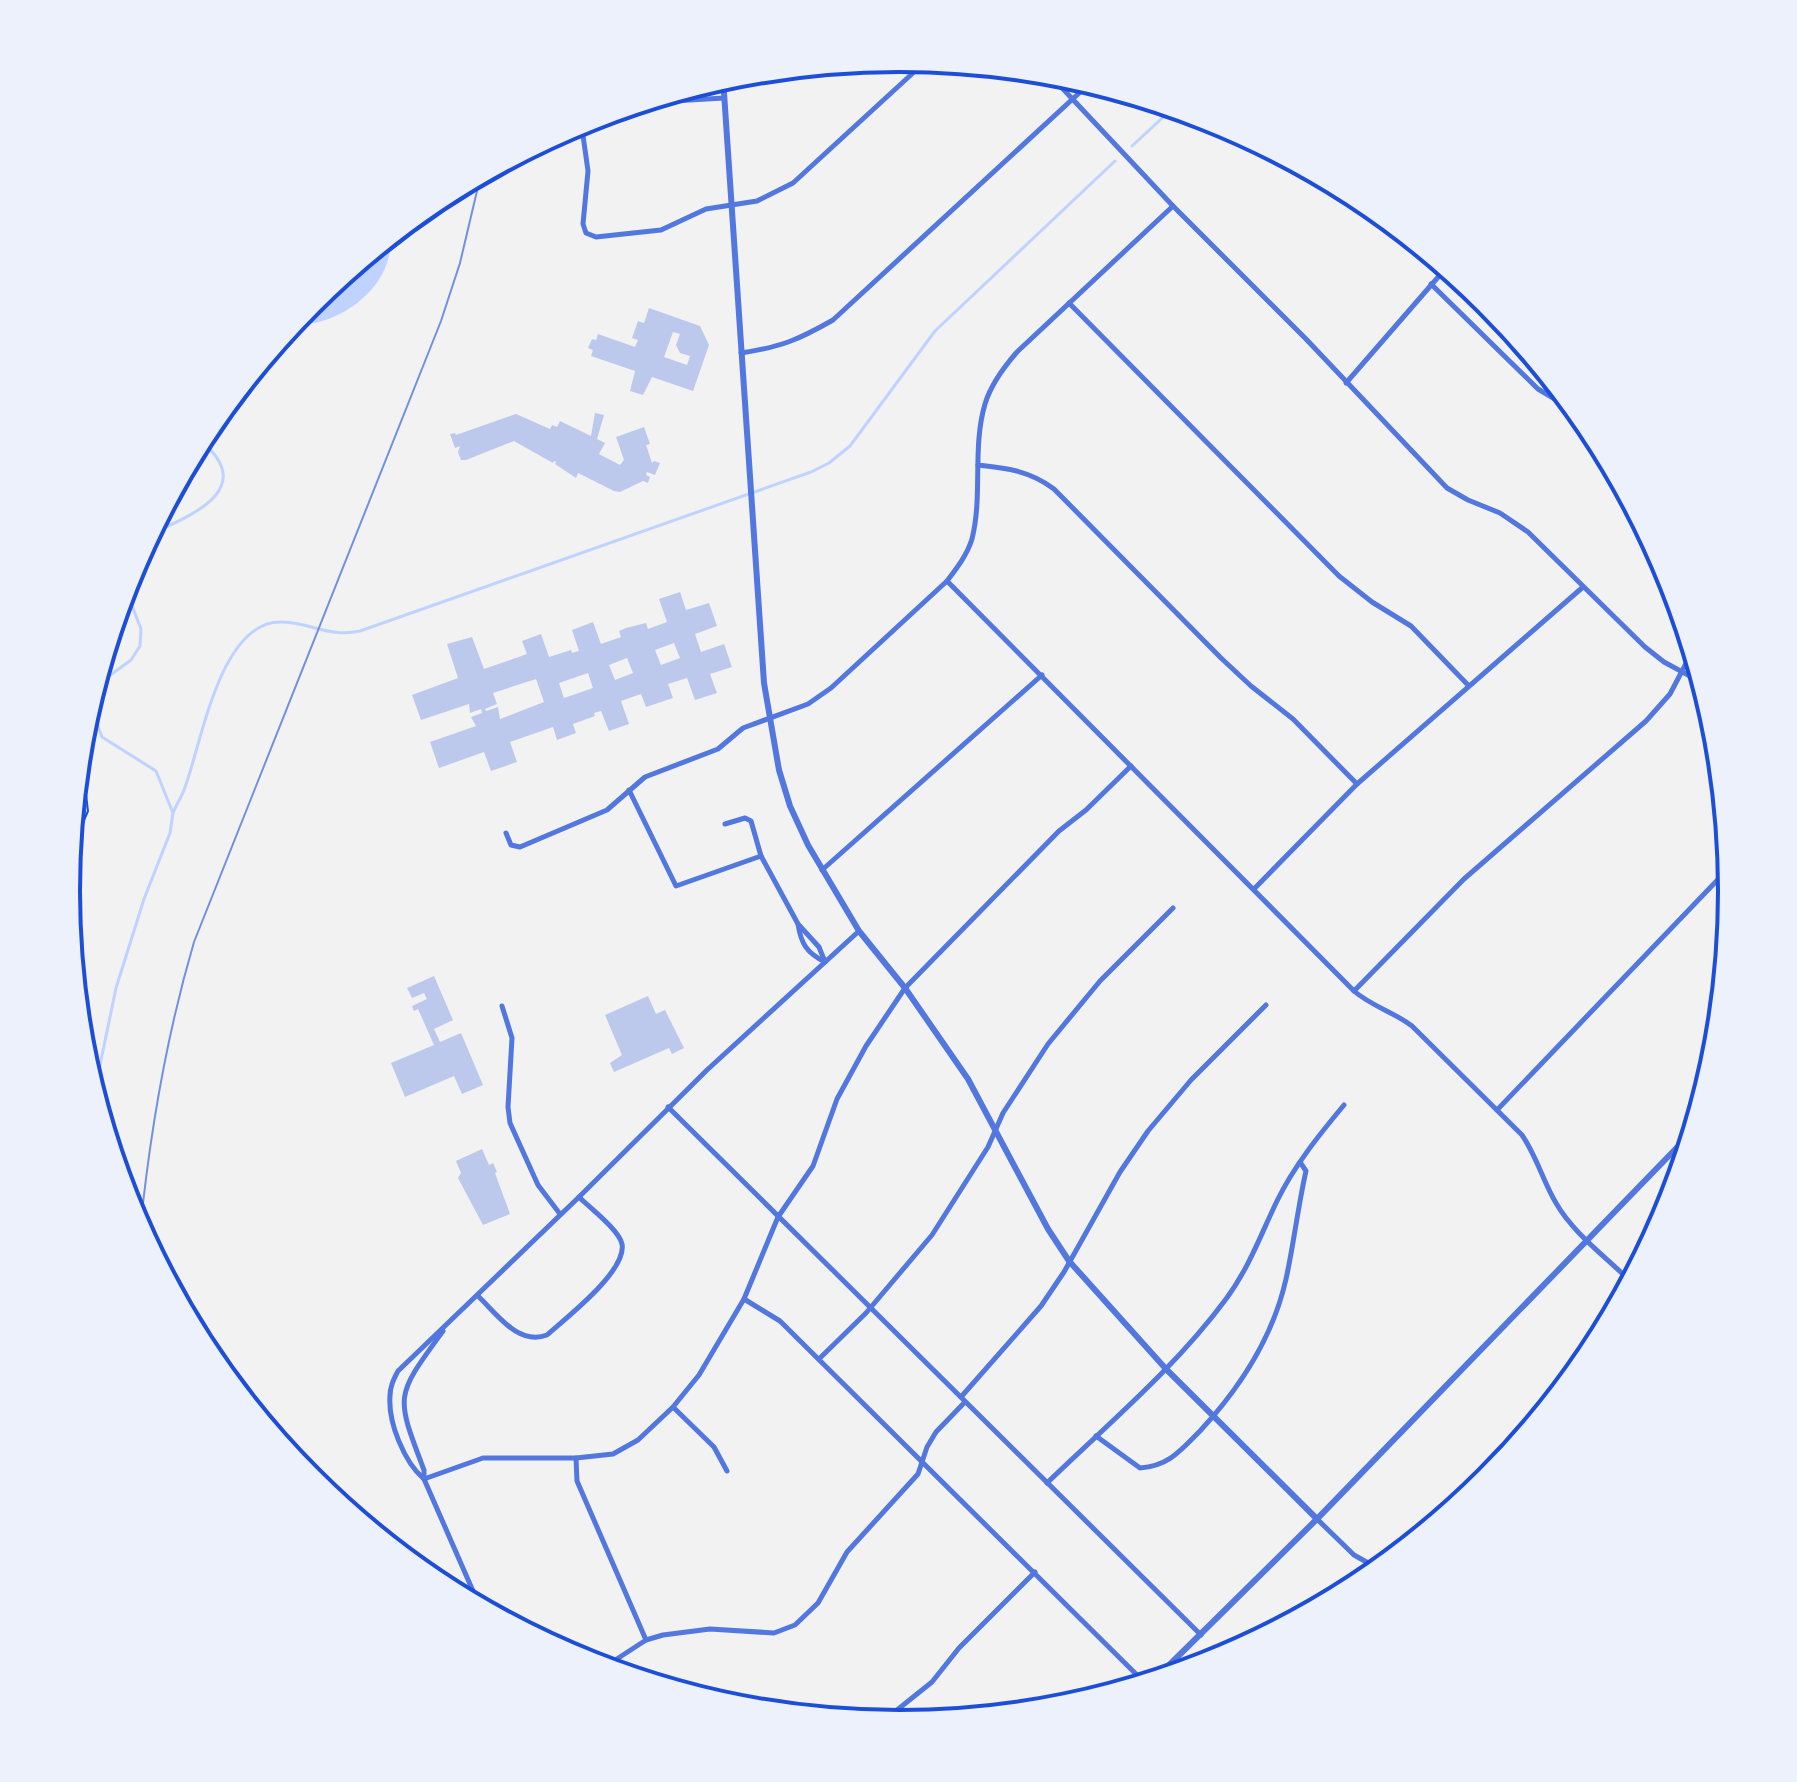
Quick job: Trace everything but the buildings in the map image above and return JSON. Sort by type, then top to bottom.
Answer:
[{"type":"street","points":[[583,135],[588,171],[583,224],[586,233],[596,237],[661,230],[706,209],[757,201],[793,183],[913,73]]},
{"type":"street","points":[[1063,89],[1447,488],[1514,521],[1645,647],[1689,676]]},
{"type":"street","points":[[724,92],[768,719],[785,794],[822,870],[859,931],[905,988],[968,1079],[1048,1229],[1069,1261],[1213,1417],[1354,1555],[1367,1562]]},
{"type":"street","points":[[741,353],[778,348],[801,339],[833,320],[1079,93]]},
{"type":"street","points":[[686,100],[724,98]]},
{"type":"street","points":[[506,833],[511,845],[520,847],[607,810],[645,777],[718,749],[743,728],[808,704],[820,697],[947,581],[959,566],[971,541],[981,419],[992,387],[1017,352],[1173,206]]},
{"type":"street","points":[[1346,383],[1439,275]]},
{"type":"street","points":[[1431,284],[1538,389],[1552,397]]},
{"type":"street","points":[[1069,303],[1339,576],[1372,602],[1411,626],[1468,685]]},
{"type":"street","points":[[978,465],[1030,474],[1054,489],[1221,658],[1293,719],[1357,784]]},
{"type":"street","points":[[947,581],[1354,991],[1412,1026],[1522,1135],[1565,1217],[1622,1273]]},
{"type":"street","points":[[1254,889],[1357,784],[1584,587]]},
{"type":"street","points":[[1354,991],[1464,879],[1646,721],[1670,694],[1686,665]]},
{"type":"street","points":[[822,870],[1042,675]]},
{"type":"street","points":[[424,1479],[483,1458],[604,1456],[625,1449],[673,1407],[699,1375],[744,1299],[778,1217],[813,1166],[837,1099],[851,1071],[905,988],[1059,831],[1086,810],[1131,766]]},
{"type":"street","points":[[629,790],[676,886],[761,856]]},
{"type":"street","points":[[725,824],[745,818],[751,821],[761,856],[798,924],[819,947],[825,962]]},
{"type":"street","points":[[1497,1110],[1718,880]]},
{"type":"street","points":[[819,1359],[870,1307],[932,1235],[988,1147],[1003,1113],[1076,1008],[1173,908]]},
{"type":"street","points":[[798,924],[800,941],[810,955],[825,962]]},
{"type":"street","points":[[424,1479],[416,1472],[391,1416],[390,1392],[398,1371],[668,1107],[859,931]]},
{"type":"street","points":[[616,1660],[646,1640],[687,1630],[774,1633],[795,1625],[818,1603],[847,1552],[918,1474],[936,1432],[1041,1306],[1120,1172],[1148,1131],[1191,1080],[1266,1005]]},
{"type":"street","points":[[502,1006],[512,1038],[510,1123],[538,1185],[560,1214]]},
{"type":"street","points":[[1047,1483],[1166,1369],[1226,1299],[1243,1274],[1278,1198],[1300,1162],[1344,1105]]},
{"type":"street","points":[[668,1107],[1201,1636]]},
{"type":"street","points":[[1172,1663],[1317,1519],[1676,1149]]},
{"type":"street","points":[[1096,1436],[1140,1468],[1156,1467],[1172,1459],[1239,1386],[1257,1355],[1279,1302],[1306,1171],[1300,1162]]},
{"type":"street","points":[[478,1296],[521,1336],[539,1338],[547,1335],[608,1277],[620,1260],[622,1243],[579,1197]]},
{"type":"street","points":[[744,1299],[780,1321],[1136,1674]]},
{"type":"street","points":[[449,1324],[409,1380],[404,1394],[406,1423],[424,1470],[424,1479],[473,1590]]},
{"type":"street","points":[[673,1407],[714,1447],[727,1471]]},
{"type":"street","points":[[576,1458],[577,1481],[646,1640]]},
{"type":"street","points":[[897,1710],[932,1682],[959,1648],[1035,1572]]},
{"type":"path","points":[[83,824],[88,811],[86,794]]},
{"type":"water","points":[[391,249],[378,281],[362,299],[340,314],[308,324],[358,275]]},
{"type":"waterway","points":[[1132,146],[1164,116]]},
{"type":"waterway","points":[[173,813],[184,790],[206,718],[228,663],[242,642],[260,627],[281,622],[339,633],[360,631],[811,472],[829,463],[850,446],[935,331],[1115,161]]},
{"type":"waterway","points":[[165,528],[200,509],[221,486],[223,473],[217,457],[209,449]]},
{"type":"waterway","points":[[108,677],[131,660],[140,646],[141,629],[132,605]]},
{"type":"waterway","points":[[97,723],[102,737],[156,771],[173,813],[170,833],[144,899],[116,988],[99,1069]]},
{"type":"tram line","points":[[143,1206],[160,1085],[194,942],[441,321],[460,263],[477,189]]}]
